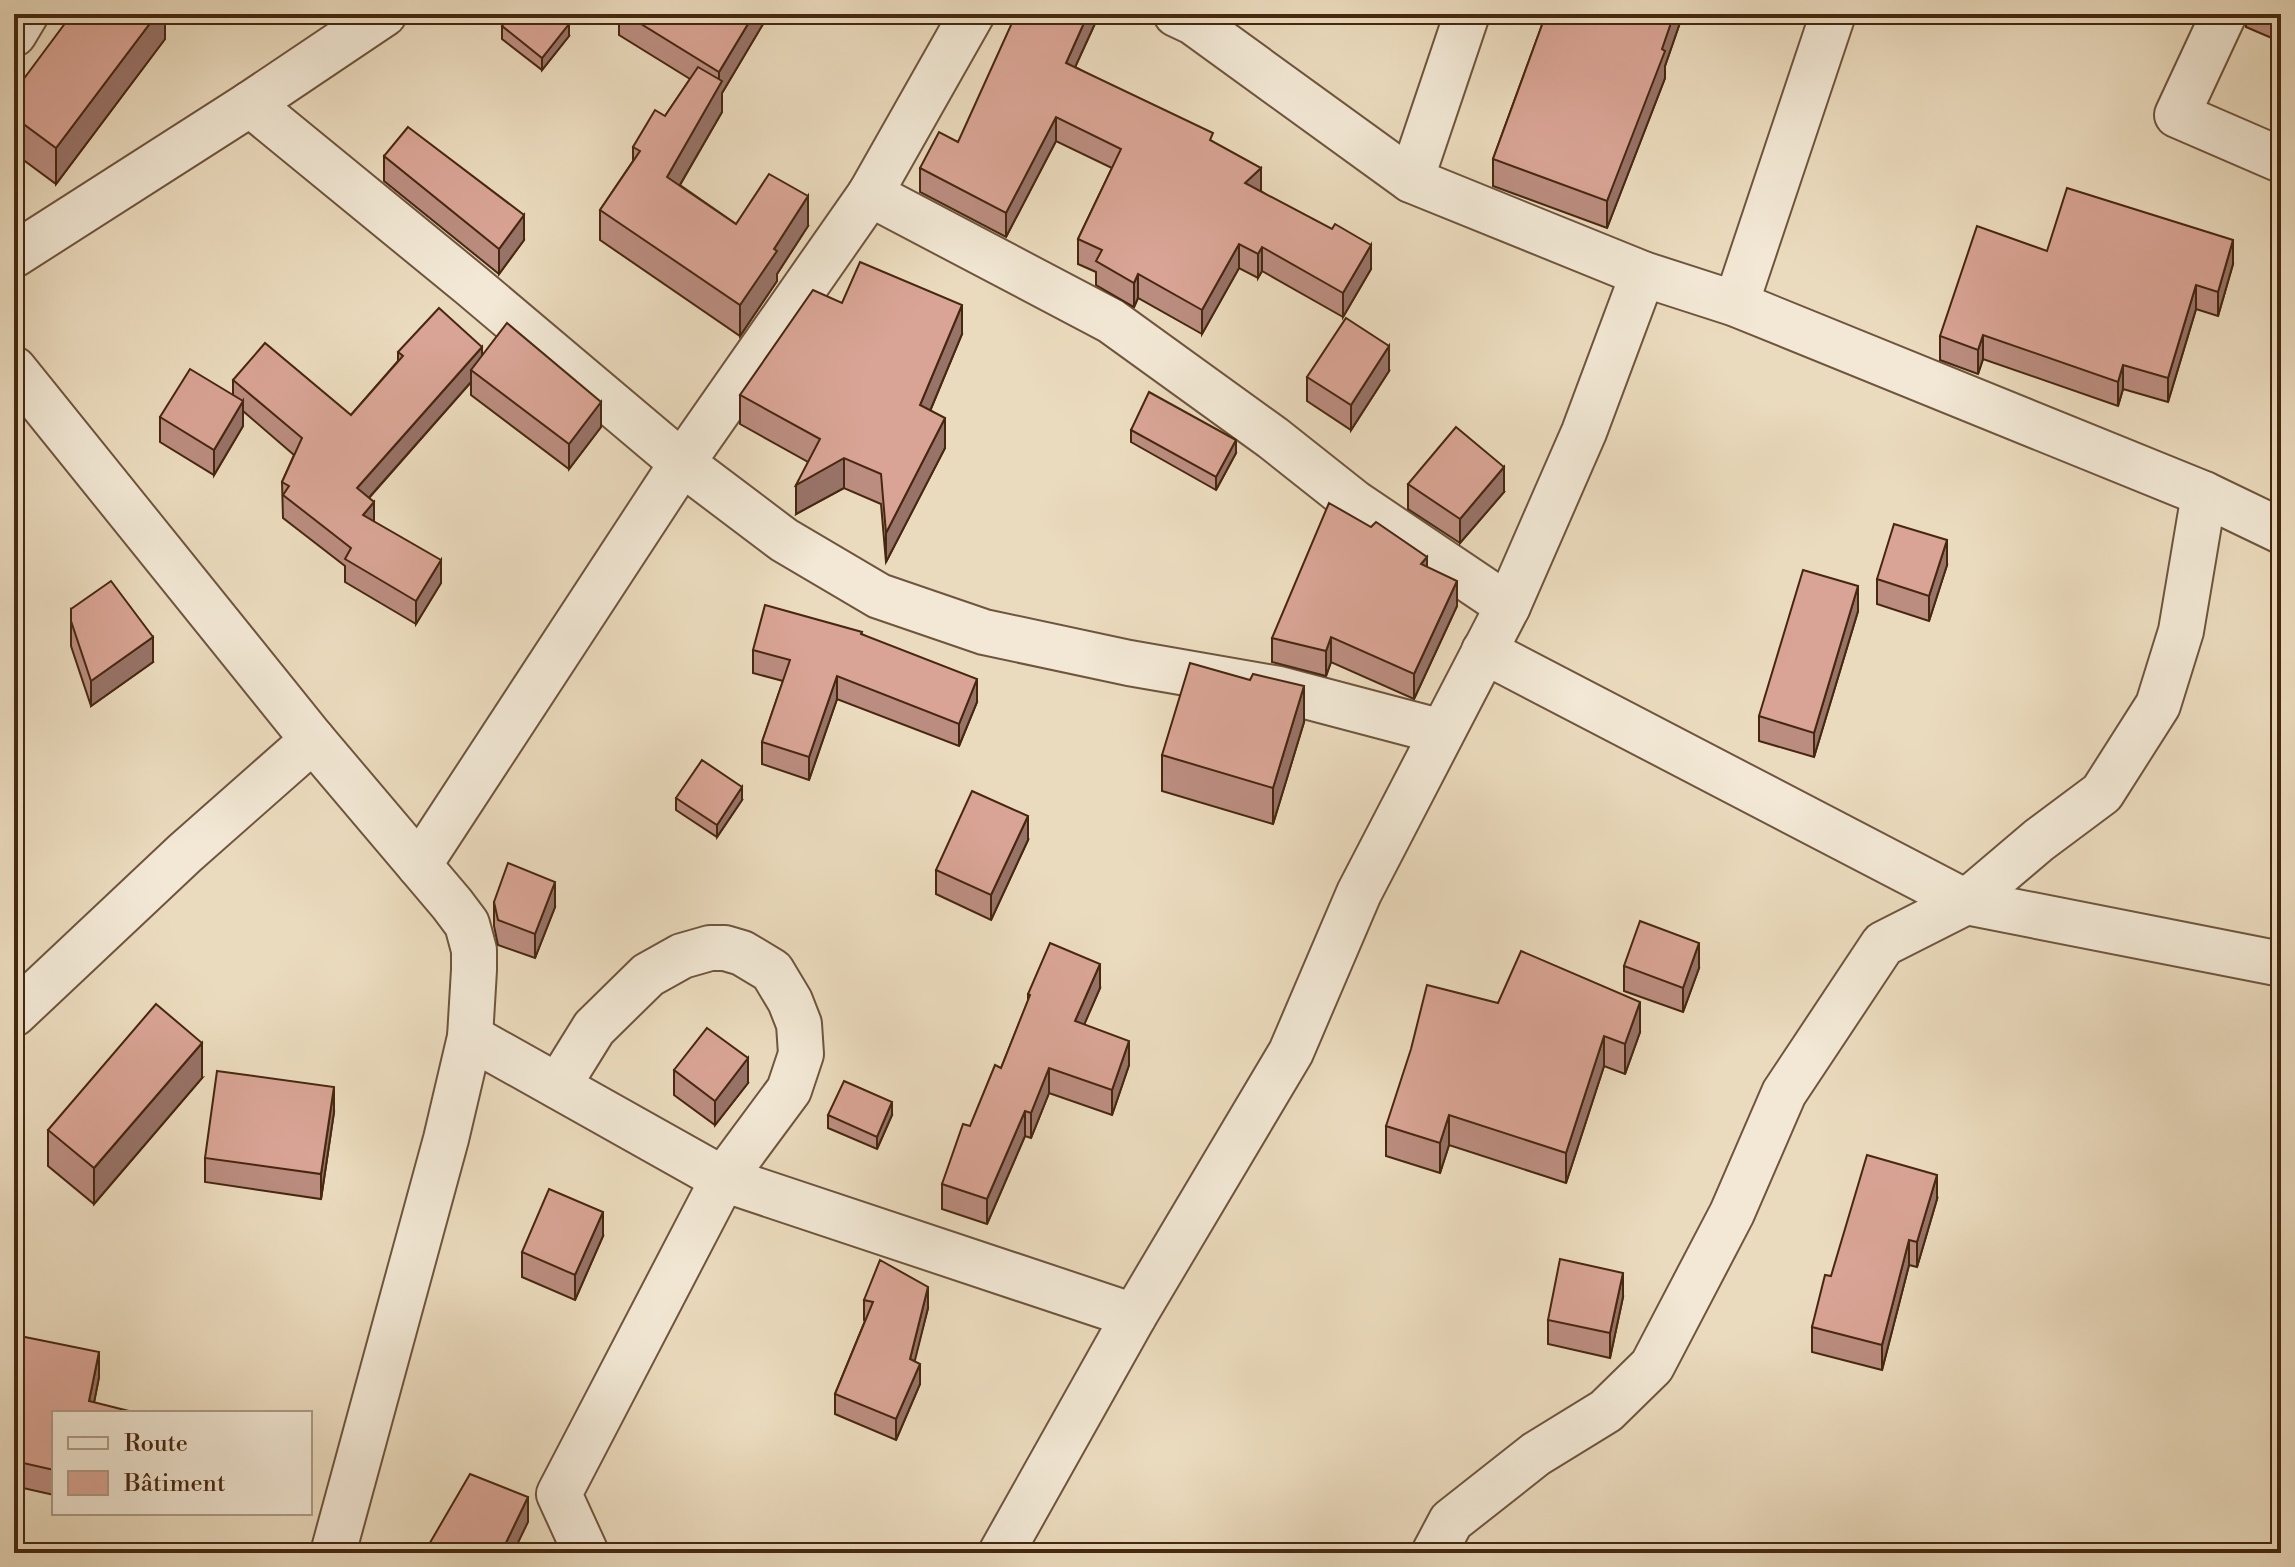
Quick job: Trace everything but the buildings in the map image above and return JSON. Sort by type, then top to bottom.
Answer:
[{"type":"street","points":[[14,34],[26,14]]},
{"type":"street","points":[[14,255],[384,14]]},
{"type":"street","points":[[419,865],[682,463],[870,194],[972,14]]},
{"type":"street","points":[[1176,14],[1193,22],[1411,180],[1643,274],[1736,304],[2204,494],[2281,531]]},
{"type":"street","points":[[1411,180],[1467,14]]},
{"type":"street","points":[[1736,304],[1833,14]]},
{"type":"street","points":[[2224,14],[2177,115],[2281,160]]},
{"type":"street","points":[[250,104],[682,463],[784,540],[879,596],[984,632],[1129,663],[1279,689],[1442,732]]},
{"type":"street","points":[[870,194],[1111,321],[1273,438],[1355,503],[1508,606]]},
{"type":"street","points":[[1001,1553],[1134,1316],[1291,1052],[1359,893],[1508,606],[1584,432],[1643,274]]},
{"type":"street","points":[[14,369],[313,740],[467,924],[474,950],[470,1037],[446,1139],[333,1553]]},
{"type":"street","points":[[1434,1553],[1451,1521],[1536,1454],[1606,1411],[1652,1366],[1732,1213],[1784,1093],[1883,944],[1966,902],[2039,840],[2102,793],[2158,705],[2181,631],[2204,494]]},
{"type":"street","points":[[1484,651],[1966,902],[2281,964]]},
{"type":"street","points":[[14,1014],[185,853],[313,740]]},
{"type":"street","points":[[558,1086],[594,1028],[648,975],[682,956],[710,948],[742,953],[772,971],[799,1024],[801,1054],[789,1090],[723,1179],[559,1494],[586,1553]]},
{"type":"street","points":[[470,1037],[723,1179],[1134,1316]]}]
